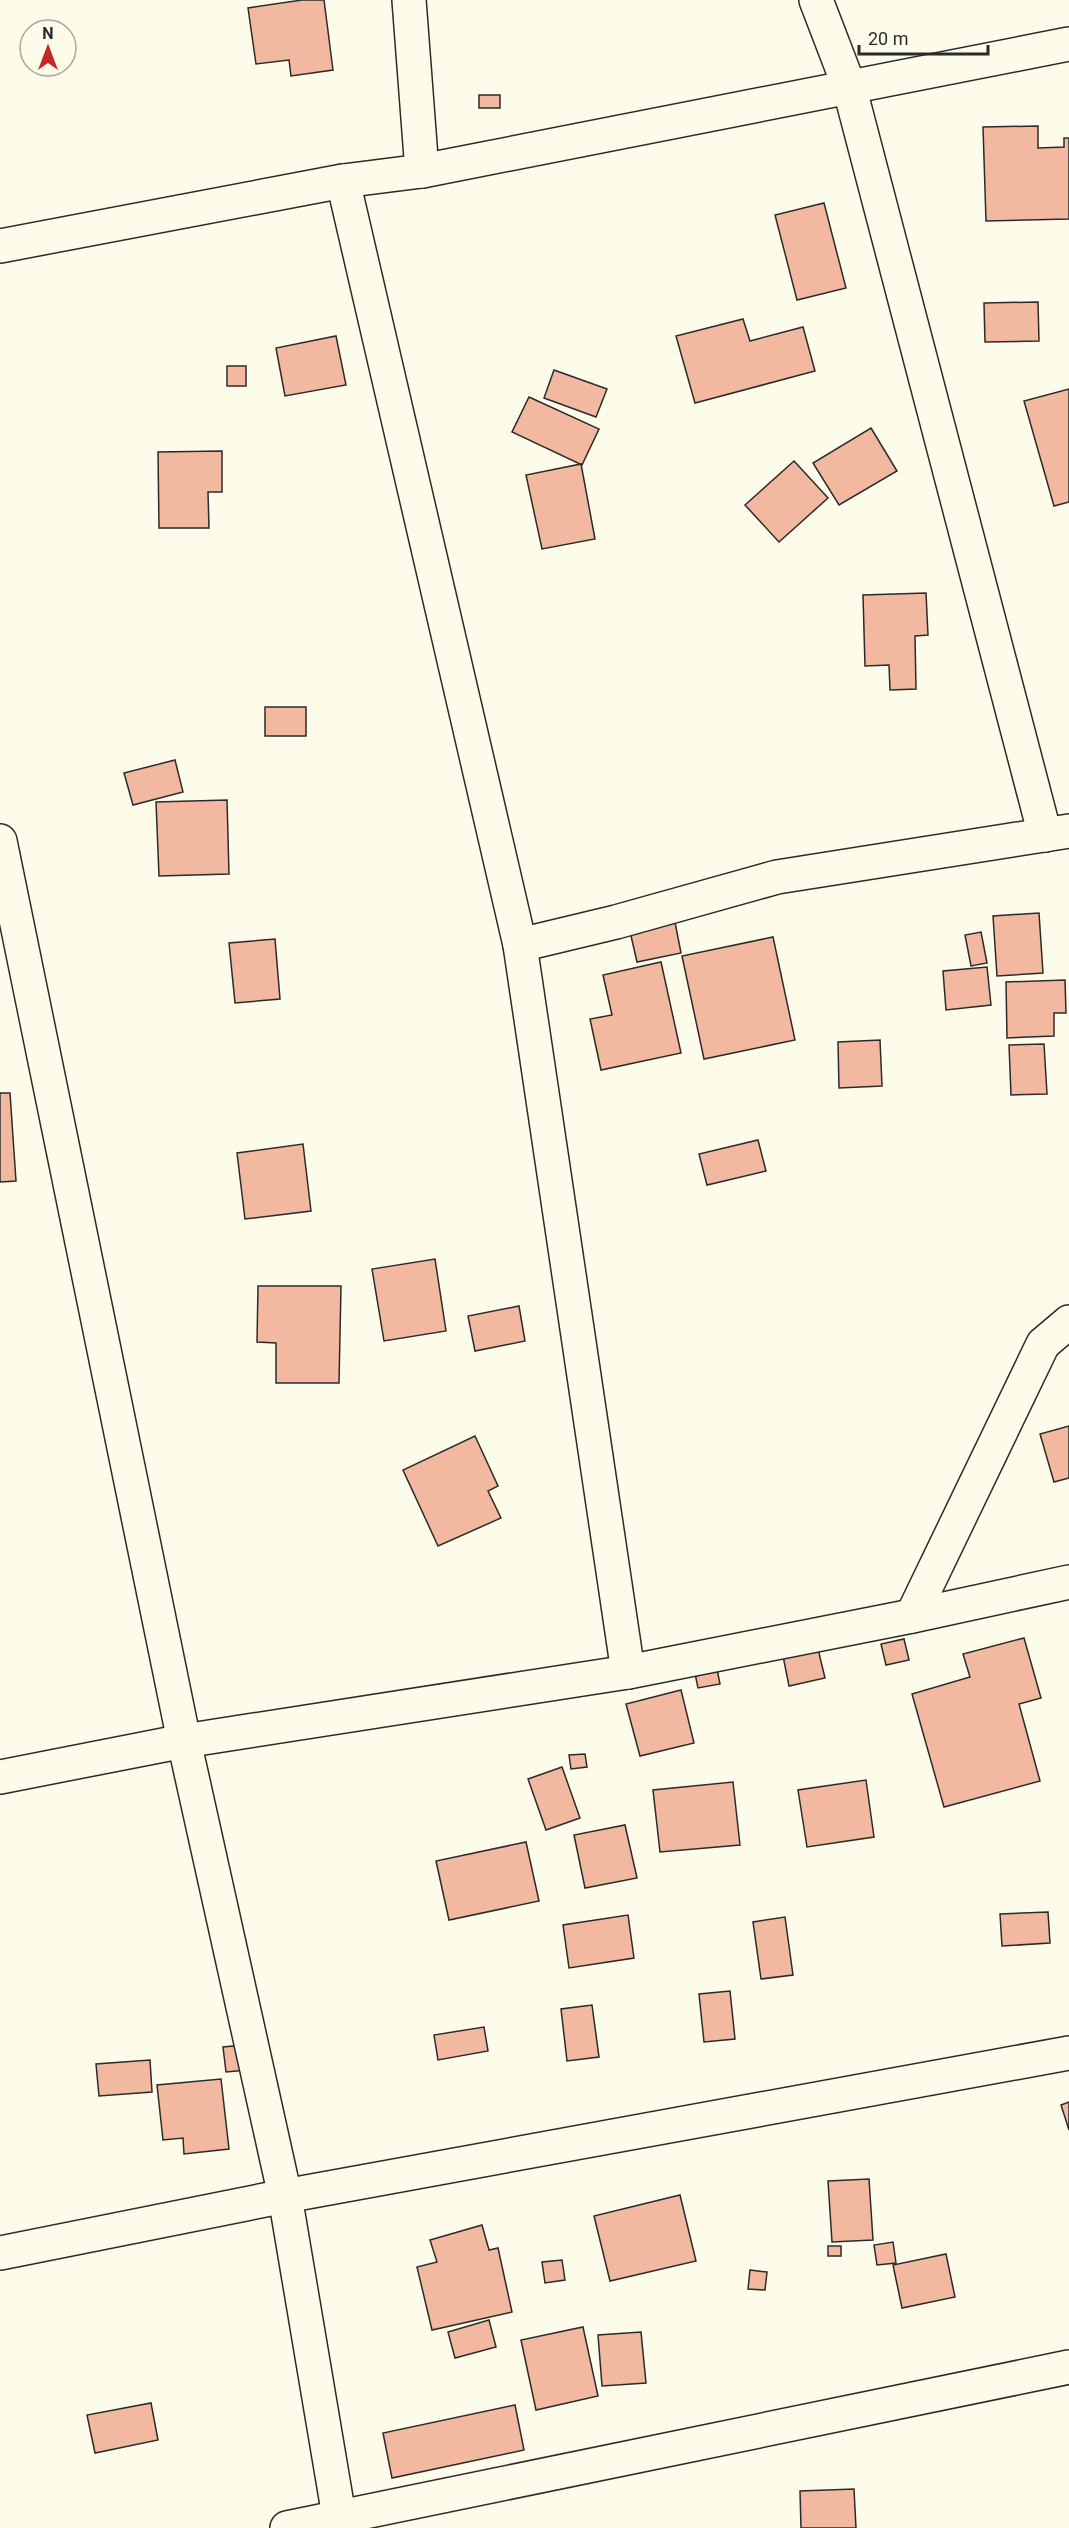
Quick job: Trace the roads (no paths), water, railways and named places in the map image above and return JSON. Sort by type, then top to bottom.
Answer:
[{"type":"street","points":[[409,0],[422,171]]},
{"type":"street","points":[[520,945],[616,922],[777,878],[1057,833],[849,86],[816,0]]},
{"type":"street","points":[[0,246],[343,181],[422,171],[1069,44]]},
{"type":"street","points":[[343,181],[520,945],[628,1672]]},
{"type":"street","points":[[0,842],[183,1741],[285,2196],[340,2522]]},
{"type":"street","points":[[912,1616],[1043,1344],[1069,1322]]},
{"type":"street","points":[[0,1777],[183,1741],[628,1672],[912,1616],[1069,1582]]},
{"type":"street","points":[[0,2253],[285,2196],[1069,2053]]},
{"type":"street","points":[[287,2528],[340,2522],[1069,2367]]}]
